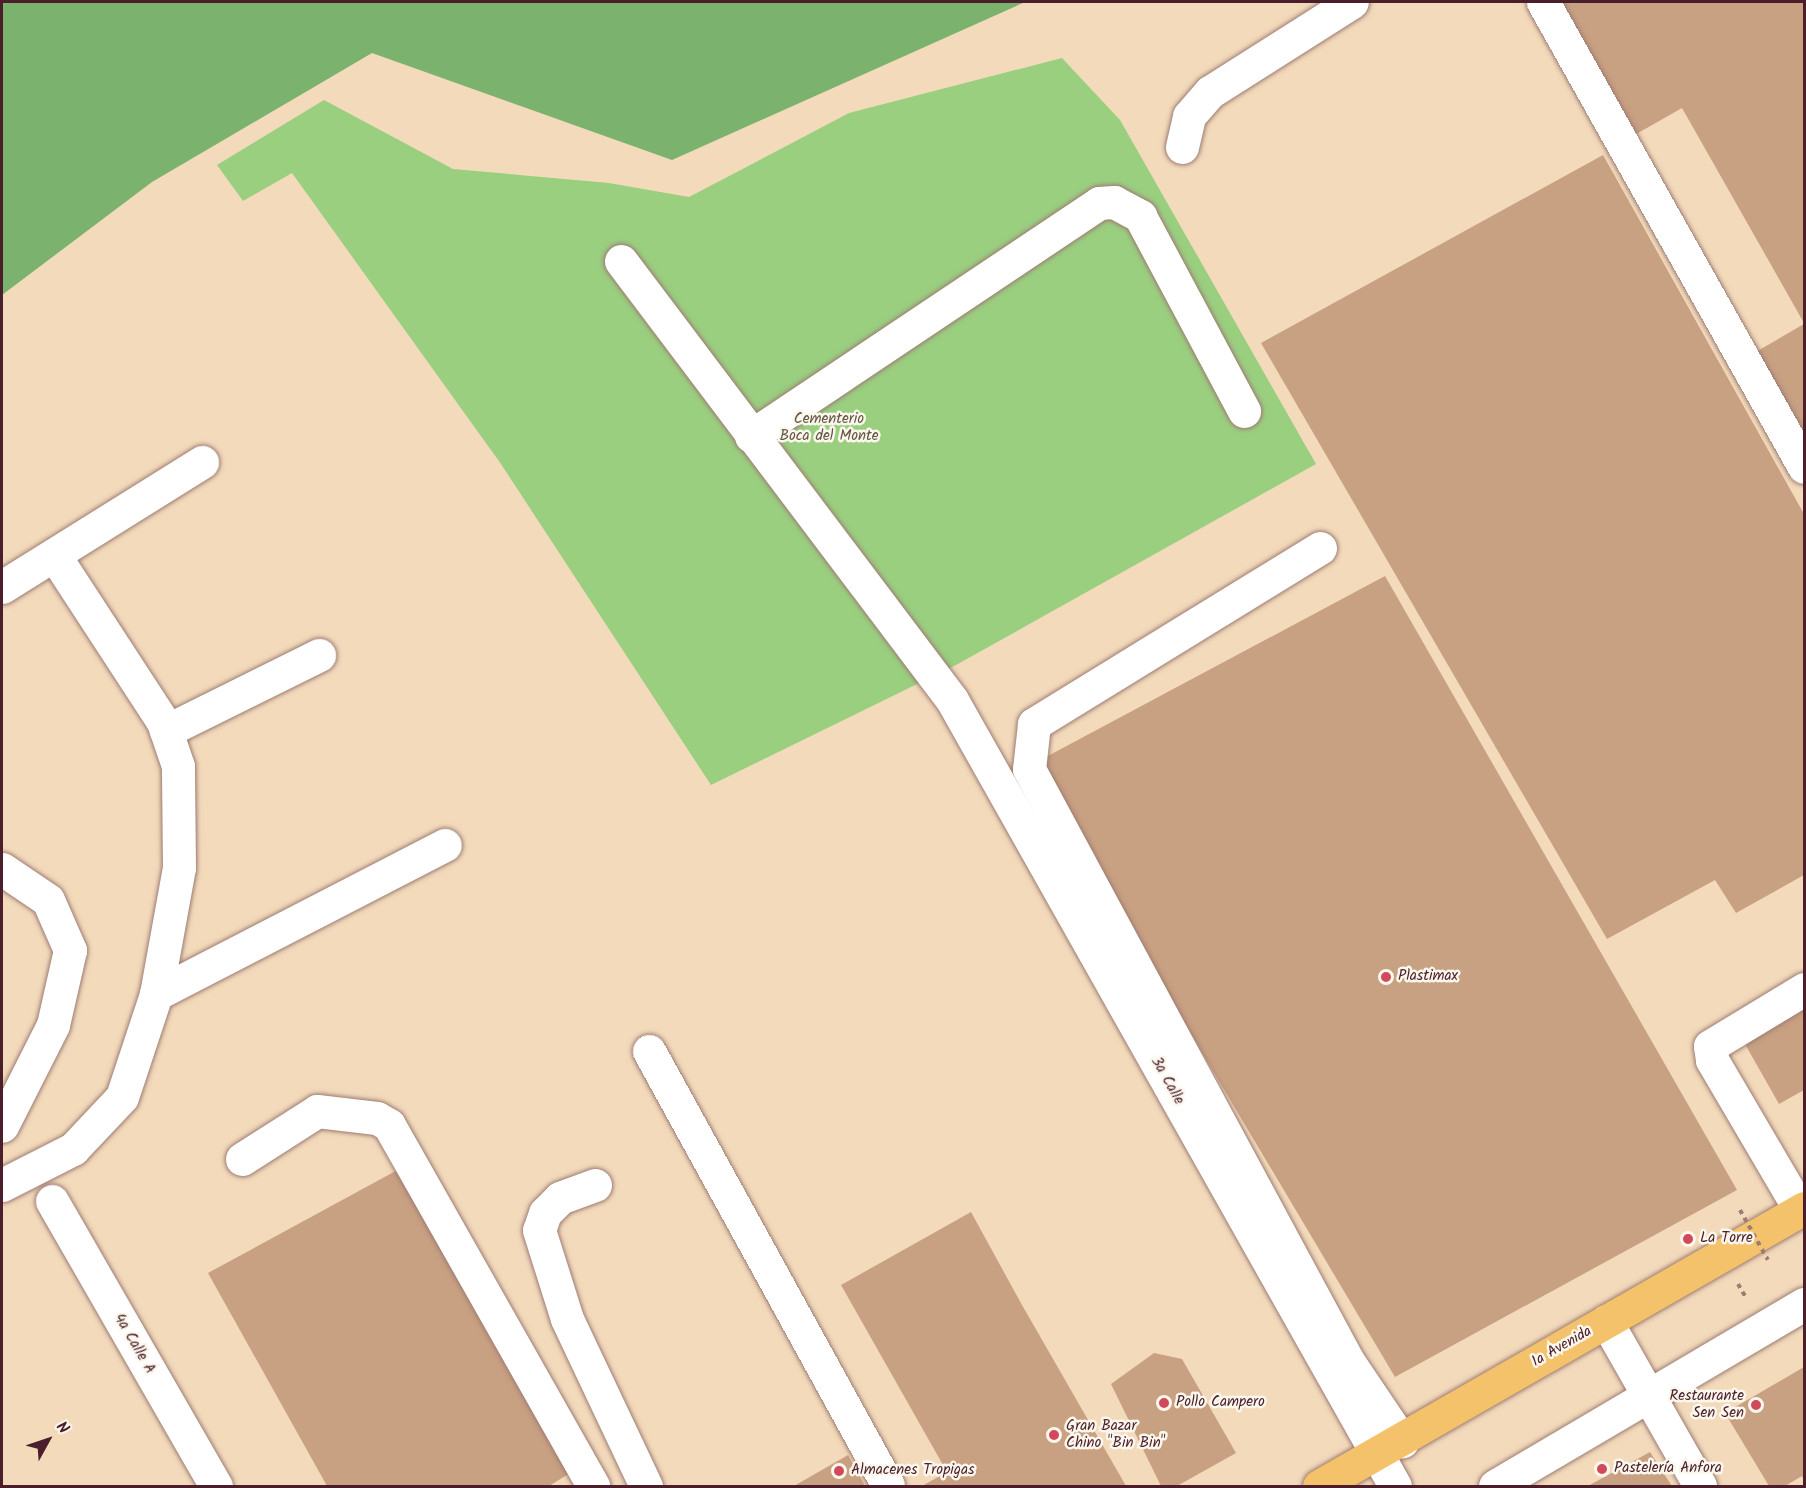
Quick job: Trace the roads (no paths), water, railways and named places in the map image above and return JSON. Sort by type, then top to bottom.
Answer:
[{"type":"main road","name":"1a Avenida","points":[[1319,1486],[1390,1448],[1802,1209]]},
{"type":"street","points":[[1182,147],[1189,116],[1210,92],[1352,2]]},
{"type":"street","points":[[1543,2],[1804,467]]},
{"type":"street","points":[[751,436],[1099,203],[1114,202],[1140,216],[1244,411]]},
{"type":"street","name":"3a Calle","points":[[621,261],[751,436],[936,676],[988,758],[1390,1448],[1395,1486]]},
{"type":"street","points":[[2,587],[56,558],[202,462]]},
{"type":"street","points":[[988,758],[1034,724],[1320,548]]},
{"type":"street","points":[[2,1185],[73,1149],[104,1119],[122,1097],[156,994],[179,868],[178,766],[166,731],[56,558]]},
{"type":"street","points":[[166,731],[319,656]]},
{"type":"street","points":[[1034,724],[1028,757],[1034,783],[1348,1361],[1390,1448]]},
{"type":"street","points":[[156,994],[445,845]]},
{"type":"street","points":[[2,868],[48,900],[70,950],[53,1025],[2,1125]]},
{"type":"street","points":[[1802,1209],[1712,1060],[1710,1046],[1804,989]]},
{"type":"street","points":[[649,1051],[888,1486]]},
{"type":"street","points":[[242,1159],[317,1111],[377,1118],[389,1125],[593,1486]]},
{"type":"street","points":[[595,1185],[560,1198],[545,1213],[539,1230],[567,1319],[646,1486]]},
{"type":"street","name":"4a Calle A","points":[[52,1201],[216,1486]]},
{"type":"street","points":[[1495,1486],[1804,1304]]},
{"type":"street","points":[[1606,1321],[1700,1486]]},
{"type":"place","name":"Plastimax","points":[[1386,977]]},
{"type":"place","name":"La Torre","points":[[1688,1239]]},
{"type":"place","name":"Pollo Campero","points":[[1164,1403]]},
{"type":"place","name":"Restaurante Sen Sen","points":[[1756,1405]]},
{"type":"place","name":"Gran Bazar Chino \"Bin Bin\"","points":[[1054,1435]]},
{"type":"place","name":"Pastelería Anfora","points":[[1602,1469]]},
{"type":"place","name":"Almacenes Tropigas","points":[[839,1471]]},
{"type":"park label","name":"Cementerio Boca del Monte","points":[[829,428]]}]
